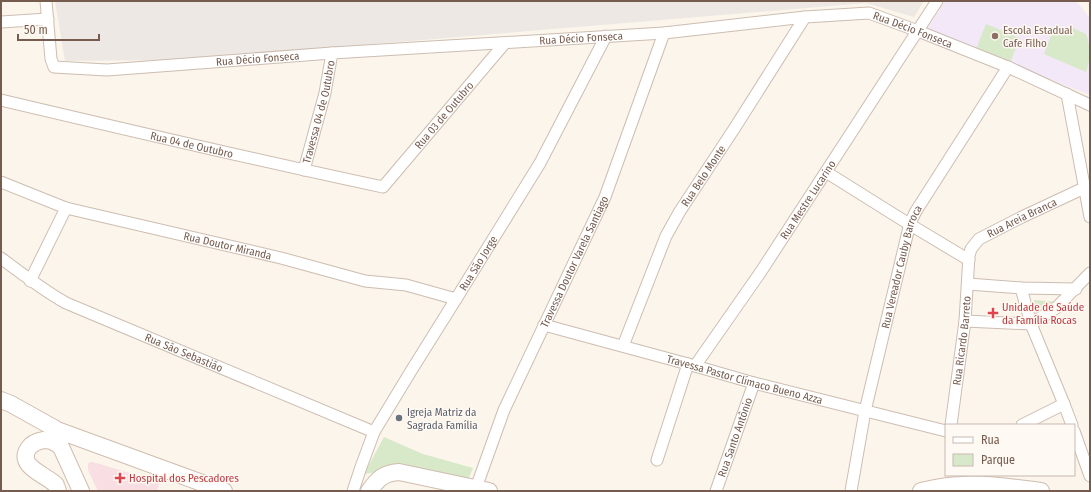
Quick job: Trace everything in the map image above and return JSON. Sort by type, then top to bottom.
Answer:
[{"type":"street","points":[[1,22],[48,19],[46,1]]},
{"type":"street","name":"Rua Mestre Lucarino","points":[[657,460],[692,365],[760,273],[937,1]]},
{"type":"street","name":"Rua Décio Fonseca","points":[[48,19],[51,59],[54,67],[107,70],[332,53],[664,32],[805,17],[869,13],[1008,67],[1090,104]]},
{"type":"street","name":"Rua Belo Monte","points":[[623,346],[666,236],[680,211],[805,17]]},
{"type":"street","name":"Travessa Doutor Varela Santiago","points":[[483,490],[504,410],[605,197],[664,32]]},
{"type":"street","name":"Rua São Jorge","points":[[353,491],[374,432],[540,163],[606,36]]},
{"type":"street","name":"Rua 03 de Outubro","points":[[383,187],[505,43]]},
{"type":"street","name":"Travessa 04 de Outubro","points":[[304,170],[325,93],[332,53]]},
{"type":"street","name":"Rua Vereador Cauby Barroca","points":[[851,491],[865,411],[910,224],[916,211],[1008,67]]},
{"type":"street","points":[[1067,94],[1090,217]]},
{"type":"street","name":"Rua 04 de Outubro","points":[[1,100],[383,187]]},
{"type":"street","points":[[826,172],[910,224],[969,258]]},
{"type":"street","name":"Rua Doutor Miranda","points":[[1,182],[66,208],[281,258],[365,281],[406,285],[456,299]]},
{"type":"street","name":"Rua Areia Branca","points":[[969,258],[971,249],[979,239],[1084,188]]},
{"type":"street","points":[[30,281],[66,208]]},
{"type":"street","name":"Rua São Sebastião","points":[[1,258],[30,281],[66,303],[374,432]]},
{"type":"street","name":"Rua Ricardo Barreto","points":[[951,424],[965,321],[969,258]]},
{"type":"street","points":[[965,321],[1031,324],[1056,308],[1090,273]]},
{"type":"street","points":[[968,284],[1020,288],[1076,288]]},
{"type":"street","points":[[1020,288],[1031,324],[1072,424]]},
{"type":"street","name":"Travessa Pastor Clímaco Bueno Azza","points":[[544,325],[754,383],[945,431]]},
{"type":"street","name":"Rua Santo Antônio","points":[[716,491],[754,383]]},
{"type":"street","points":[[1,400],[41,420],[57,430],[224,491]]},
{"type":"street","points":[[1024,424],[1064,404]]},
{"type":"street","points":[[57,430],[60,435],[61,447],[81,491]]},
{"type":"street","points":[[1075,434],[1090,476]]},
{"type":"street","points":[[58,491],[56,486],[50,480],[32,469],[26,460],[26,453],[29,446],[41,440],[50,440],[61,447]]},
{"type":"street","points":[[369,491],[378,479],[392,472],[399,472],[483,490]]},
{"type":"street","points":[[921,491],[962,484],[1041,491]]},
{"type":"shaded area","points":[[55,1],[924,1],[914,17],[866,3],[182,60],[65,61]]},
{"type":"shaded area","points":[[945,1],[1076,1],[1090,18],[1090,95],[929,31],[928,28]]},
{"type":"shaded area","name":"Hospital dos Pescadores","points":[[90,462],[160,482],[157,491],[98,491],[88,470],[88,464]]},
{"type":"green space","points":[[986,24],[1020,38],[1010,63],[976,49]]},
{"type":"green space","points":[[1071,27],[1086,34],[1090,53],[1086,72],[1044,54],[1053,30],[1061,33]]},
{"type":"green space","points":[[1034,300],[1059,302],[1055,308],[1035,315]]},
{"type":"green space","points":[[384,437],[423,454],[473,468],[467,482],[384,471],[364,474]]},
{"type":"place","name":"Escola Estadual Cafe Filho","points":[[995,36]]},
{"type":"place","name":"Unidade de Saúde da Família Rocas","points":[[993,313]]},
{"type":"place","name":"Igreja Matriz da Sagrada Família","points":[[399,418]]},
{"type":"place","name":"Hospital dos Pescadores","points":[[120,478]]}]
